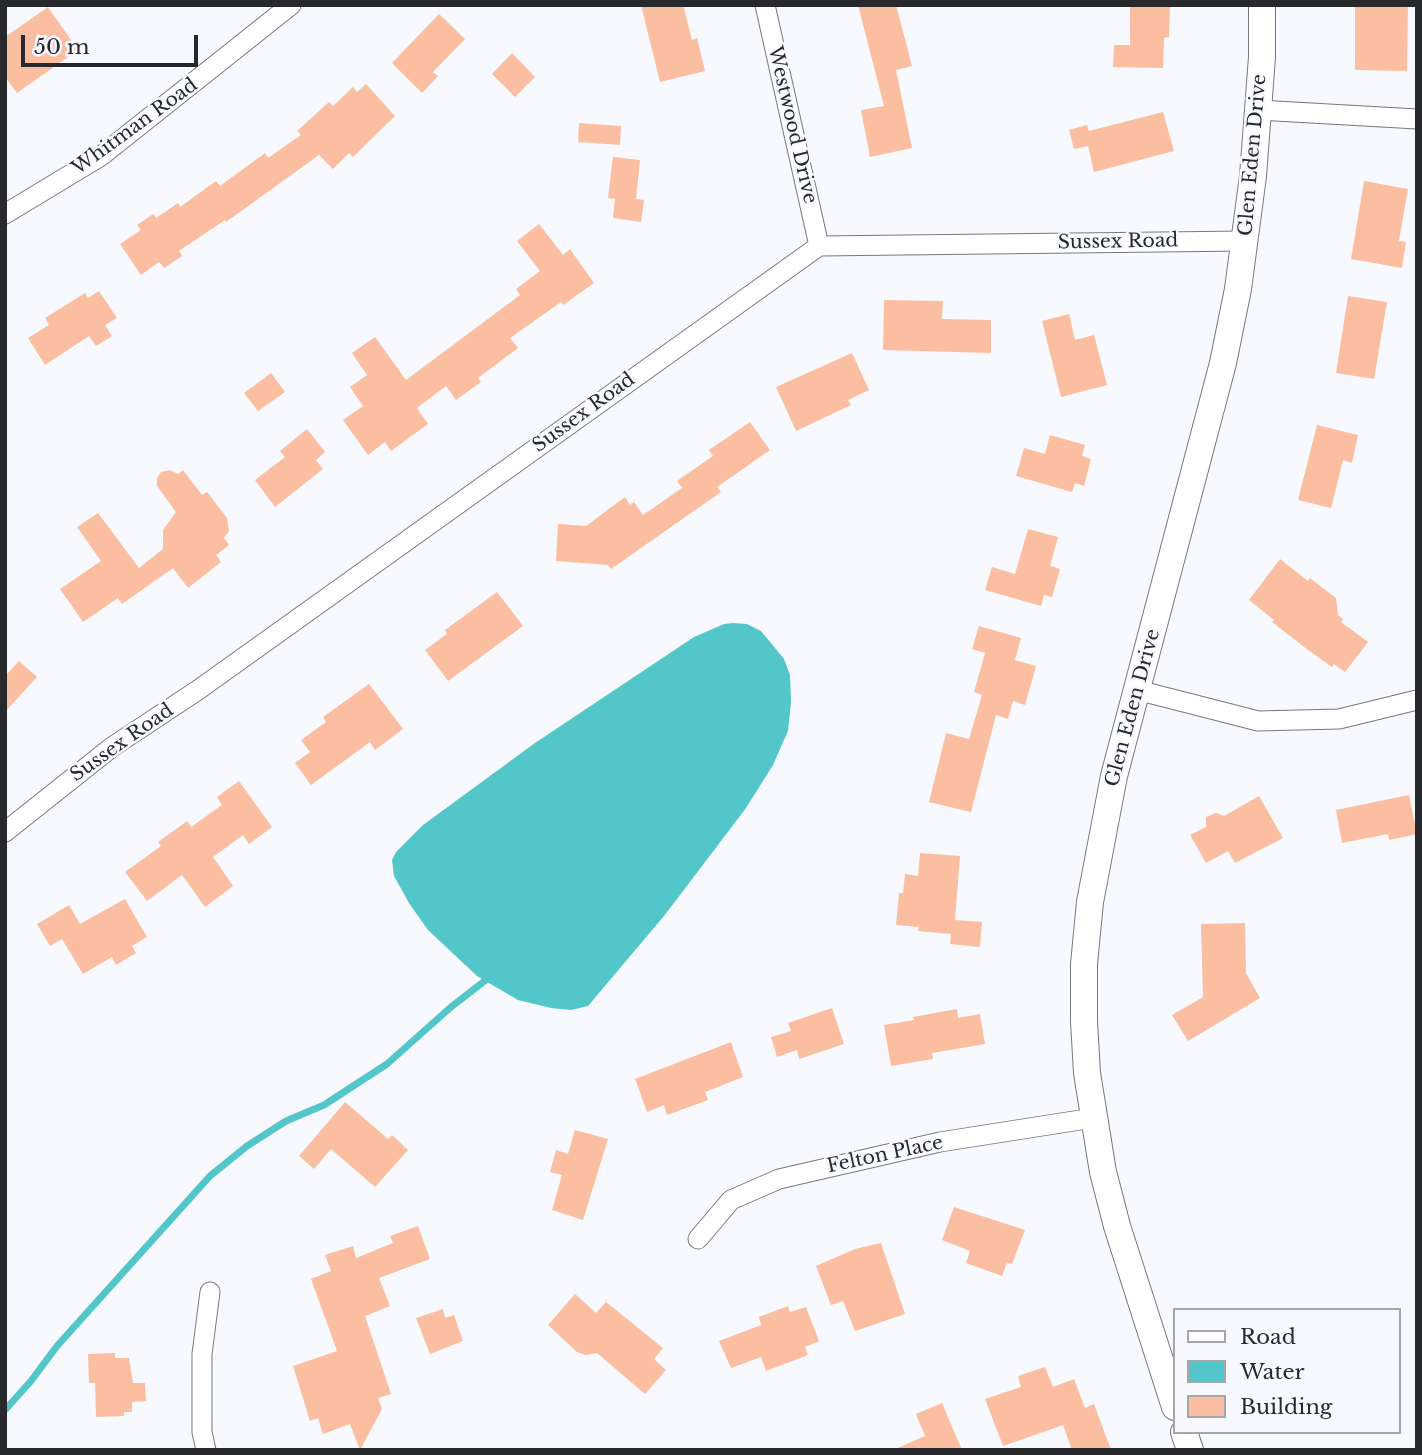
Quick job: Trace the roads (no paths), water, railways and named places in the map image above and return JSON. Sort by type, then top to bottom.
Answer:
[{"type":"main road","name":"Glen Eden Drive","points":[[1174,1404],[1117,1226],[1093,1118],[1084,1021],[1084,964],[1090,902],[1114,776],[1223,363],[1245,241],[1258,110],[1262,5]]},
{"type":"street","name":"Whitman Road","points":[[5,214],[101,156],[291,5]]},
{"type":"street","name":"Westwood Drive","points":[[765,5],[819,246]]},
{"type":"street","points":[[1258,110],[1417,119]]},
{"type":"street","name":"Sussex Road","points":[[5,832],[112,747],[198,690],[819,246],[1245,241]]},
{"type":"street","points":[[1137,690],[1258,721],[1339,719],[1417,700]]},
{"type":"street","name":"Felton Place","points":[[698,1239],[731,1200],[779,1179],[940,1142],[1093,1118]]},
{"type":"street","points":[[206,1450],[202,1432],[202,1354],[210,1292]]},
{"type":"water","points":[[733,623],[747,624],[761,631],[784,659],[790,675],[788,731],[773,765],[746,808],[664,916],[588,1006],[571,1010],[518,1000],[477,976],[428,930],[409,903],[394,876],[392,860],[396,852],[423,825],[535,743],[694,637]]},
{"type":"waterway","points":[[5,1410],[57,1346],[210,1176],[247,1146],[286,1121],[324,1105],[387,1064],[451,1007],[491,976]]}]
